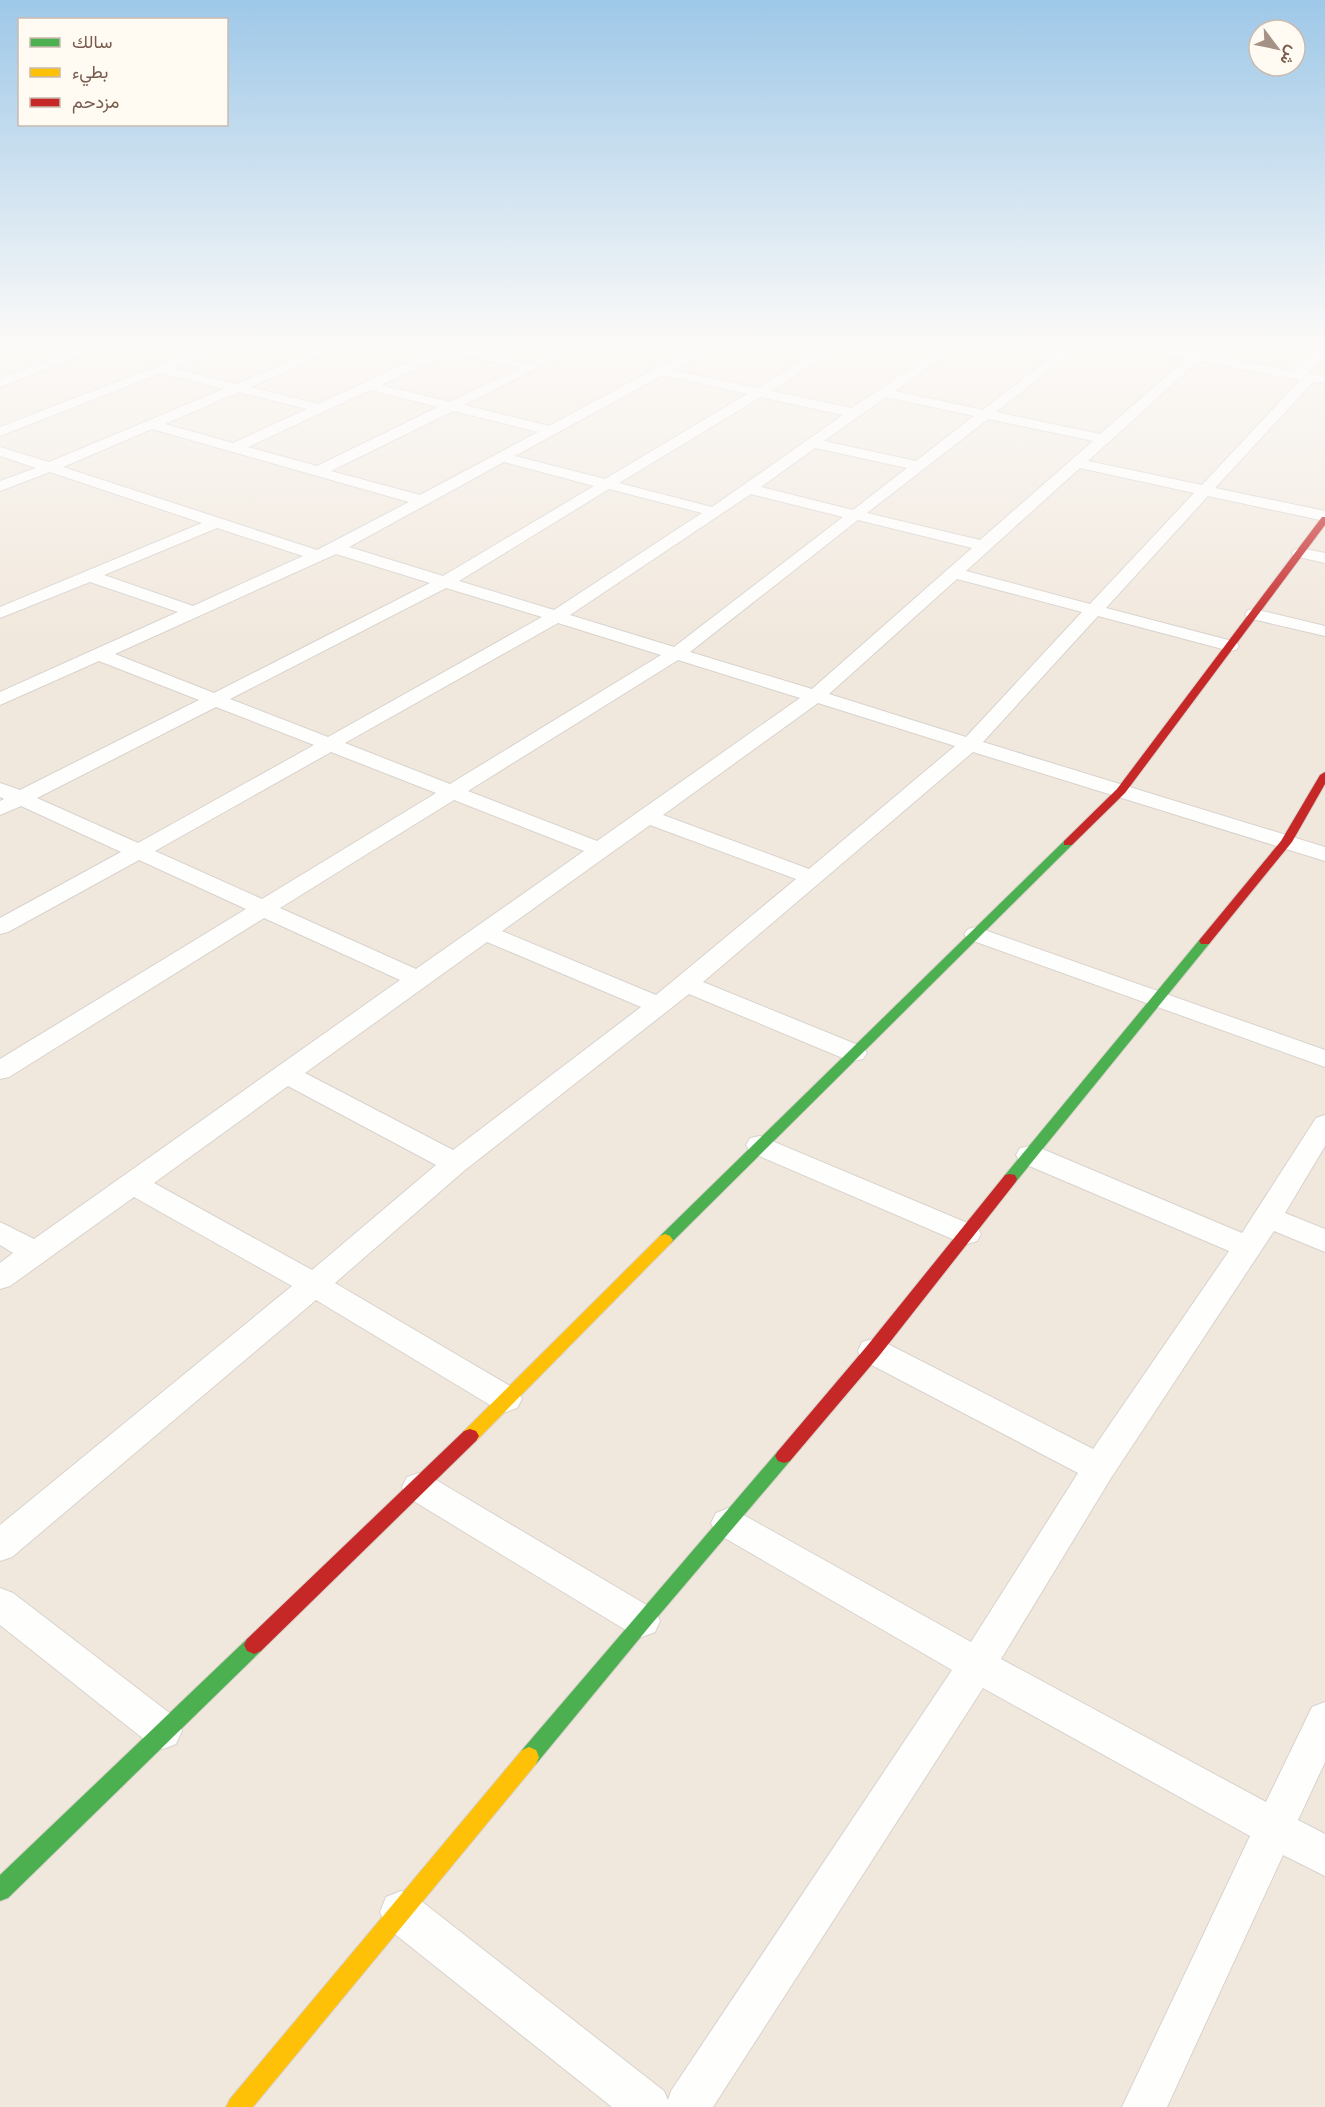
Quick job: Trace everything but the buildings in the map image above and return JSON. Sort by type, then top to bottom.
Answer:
[{"type":"street","points":[[0,486],[118,439]]},
{"type":"street","points":[[203,439],[423,501]]},
{"type":"street","points":[[234,448],[252,439]]},
{"type":"street","points":[[319,471],[386,439]]},
{"type":"street","points":[[0,699],[327,552],[537,439]]},
{"type":"street","points":[[0,809],[445,582],[683,439]]},
{"type":"street","points":[[0,927],[330,745],[557,616],[749,489],[818,439]]},
{"type":"street","points":[[0,1071],[677,653],[954,439]]},
{"type":"street","points":[[0,1546],[314,1285],[455,1163],[687,984],[970,744],[1252,439]]},
{"type":"street","points":[[0,1278],[487,933],[598,849],[817,695],[1103,440]]},
{"type":"street","points":[[813,443],[918,466]]},
{"type":"street","points":[[0,450],[218,522],[445,582],[817,695],[1325,854]]},
{"type":"street","points":[[504,458],[714,512]]},
{"type":"street","points":[[0,1890],[162,1731],[419,1487],[760,1145],[1121,791],[1325,517],[1077,463]]},
{"type":"street","points":[[749,489],[983,546]]},
{"type":"street","points":[[3,610],[218,522]]},
{"type":"street","points":[[1300,553],[1325,558]]},
{"type":"street","points":[[954,573],[1230,646]]},
{"type":"street","points":[[90,576],[194,612]]},
{"type":"street","points":[[1254,614],[1325,631]]},
{"type":"street","points":[[98,654],[598,849]]},
{"type":"street","points":[[238,2107],[642,1621],[873,1351],[1030,1155],[1287,842],[1325,775]]},
{"type":"street","points":[[0,789],[420,980]]},
{"type":"street","points":[[646,816],[811,877]]},
{"type":"street","points":[[487,933],[659,1005]]},
{"type":"street","points":[[976,934],[1325,1059]]},
{"type":"street","points":[[687,984],[854,1053]]},
{"type":"street","points":[[288,1075],[455,1163]]},
{"type":"street","points":[[687,2107],[977,1665],[1099,1468],[1268,1217],[1325,1124]]},
{"type":"street","points":[[760,1145],[967,1234]]},
{"type":"street","points":[[1030,1155],[1247,1247]]},
{"type":"street","points":[[132,1183],[314,1285],[506,1399]]},
{"type":"street","points":[[1268,1217],[1325,1241]]},
{"type":"street","points":[[0,1233],[36,1253]]},
{"type":"street","points":[[873,1351],[1099,1468]]},
{"type":"street","points":[[419,1487],[642,1621]]},
{"type":"street","points":[[728,1523],[977,1665],[1325,1856]]},
{"type":"street","points":[[0,1604],[162,1731]]},
{"type":"street","points":[[1144,2107],[1325,1720]]},
{"type":"street","points":[[401,1912],[648,2107]]},
{"type":"shaded area","points":[[0,439],[1325,439],[1325,2107],[0,2107]]},
{"type":"traffic: fast","points":[[665,1240],[1068,843]]},
{"type":"traffic: fast","points":[[1010,1179],[1205,941]]},
{"type":"traffic: fast","points":[[529,1757],[784,1456]]},
{"type":"traffic: fast","points":[[0,1890],[254,1645]]},
{"type":"traffic: slow","points":[[470,1436],[665,1240]]},
{"type":"traffic: slow","points":[[238,2107],[529,1757]]},
{"type":"traffic: jam","points":[[1068,843],[1121,791],[1325,519]]},
{"type":"traffic: jam","points":[[1205,941],[1286,842],[1325,775]]},
{"type":"traffic: jam","points":[[784,1456],[873,1351],[1010,1179]]},
{"type":"traffic: jam","points":[[254,1645],[470,1436]]}]
